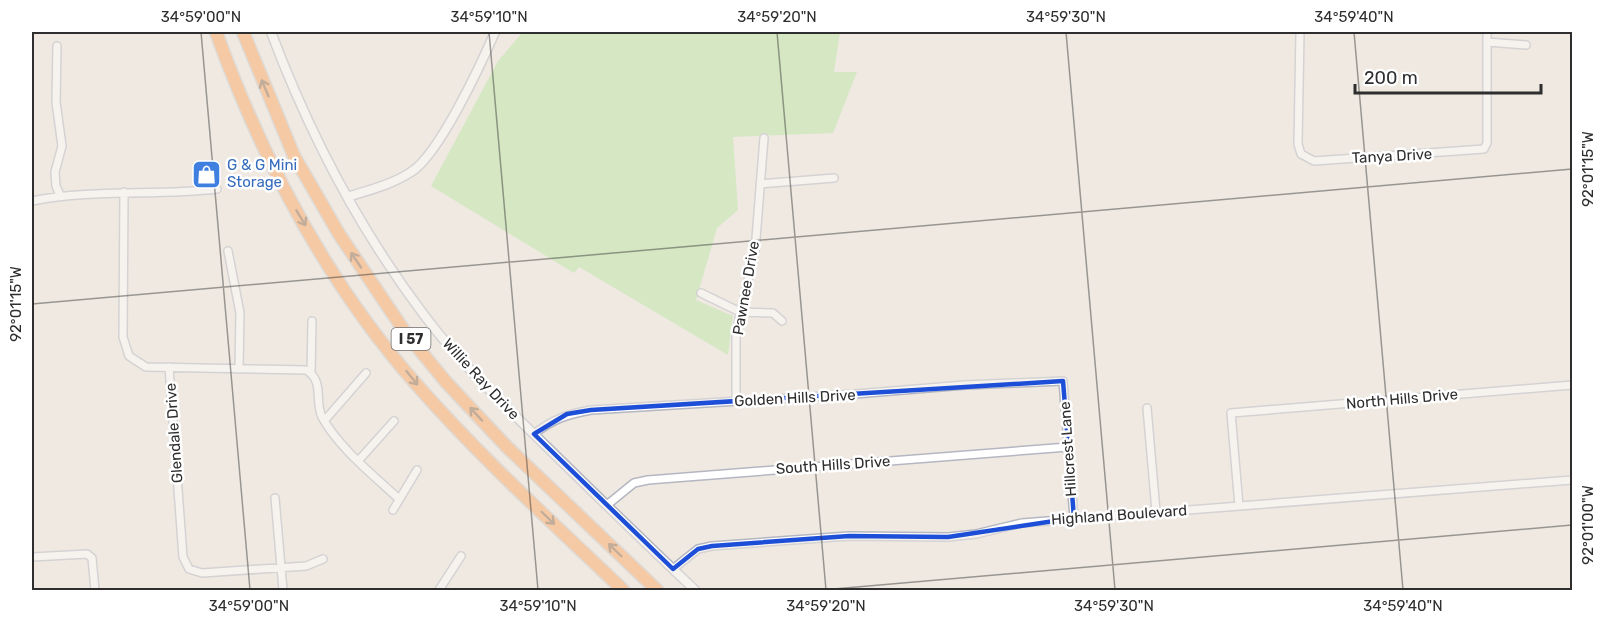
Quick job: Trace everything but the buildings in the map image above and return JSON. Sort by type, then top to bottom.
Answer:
[{"type":"highway","name":"I 57","points":[[216,32],[240,94],[288,197],[330,267],[373,329],[416,384],[482,454],[623,591]]},
{"type":"highway","name":"I 57","points":[[243,32],[294,156],[339,234],[405,332],[446,382],[507,447],[657,591]]},
{"type":"street","name":"Willie Ray Drive","points":[[271,32],[289,79],[347,197],[380,254],[425,317],[481,383],[695,591]]},
{"type":"street","points":[[347,197],[389,184],[426,160],[479,67],[495,32]]},
{"type":"street","name":"Tanya Drive","points":[[1300,32],[1298,144],[1301,154],[1314,161],[1484,149],[1487,143],[1487,42]]},
{"type":"street","points":[[1487,32],[1487,42],[1526,45]]},
{"type":"street","points":[[57,46],[56,102],[62,139],[55,172],[60,195]]},
{"type":"street","name":"Pawnee Drive","points":[[736,401],[735,352],[740,312],[754,251],[764,138]]},
{"type":"street","points":[[760,184],[834,178]]},
{"type":"street","points":[[32,201],[60,195],[187,192],[217,189]]},
{"type":"street","name":"Glendale Drive","points":[[123,192],[123,337],[125,350],[135,361],[146,367],[169,367],[183,557],[189,569],[202,573],[306,566],[323,559]]},
{"type":"street","points":[[228,251],[240,313],[239,369]]},
{"type":"street","points":[[701,293],[740,312],[773,313],[782,321]]},
{"type":"street","points":[[312,321],[311,373],[317,383],[320,410],[325,420],[359,460],[399,499]]},
{"type":"street","points":[[169,367],[300,369],[311,373]]},
{"type":"street","points":[[325,420],[366,373]]},
{"type":"street","name":"Golden Hills Drive","points":[[534,434],[550,421],[567,414],[614,408],[964,385],[1063,381]]},
{"type":"street","name":"Hillcrest Lane","points":[[1063,381],[1074,518]]},
{"type":"street","name":"North Hills Drive","points":[[1239,506],[1231,413],[1572,386]]},
{"type":"street","points":[[1148,408],[1156,511]]},
{"type":"street","points":[[359,460],[394,421]]},
{"type":"street","name":"South Hills Drive","points":[[607,505],[634,483],[648,480],[1068,447]]},
{"type":"street","points":[[393,510],[417,470]]},
{"type":"street","name":"Highland Boulevard","points":[[673,570],[698,549],[712,546],[849,536],[948,537],[976,534],[1022,523],[1074,518],[1572,480]]},
{"type":"street","points":[[274,498],[284,591]]},
{"type":"street","points":[[32,557],[96,556],[95,591]]},
{"type":"street","points":[[439,591],[461,556]]},
{"type":"highlighted area","points":[[1063,381],[1074,518],[948,537],[849,536],[712,546],[698,549],[673,569],[534,434],[567,414],[591,410]]},
{"type":"green space","points":[[840,32],[834,72],[857,72],[833,133],[733,137],[738,210],[717,228],[696,300],[733,316],[728,355],[579,267],[574,273],[431,186],[498,61],[522,33]]},
{"type":"place","name":"G & G Mini Storage","points":[[206,174]]}]
